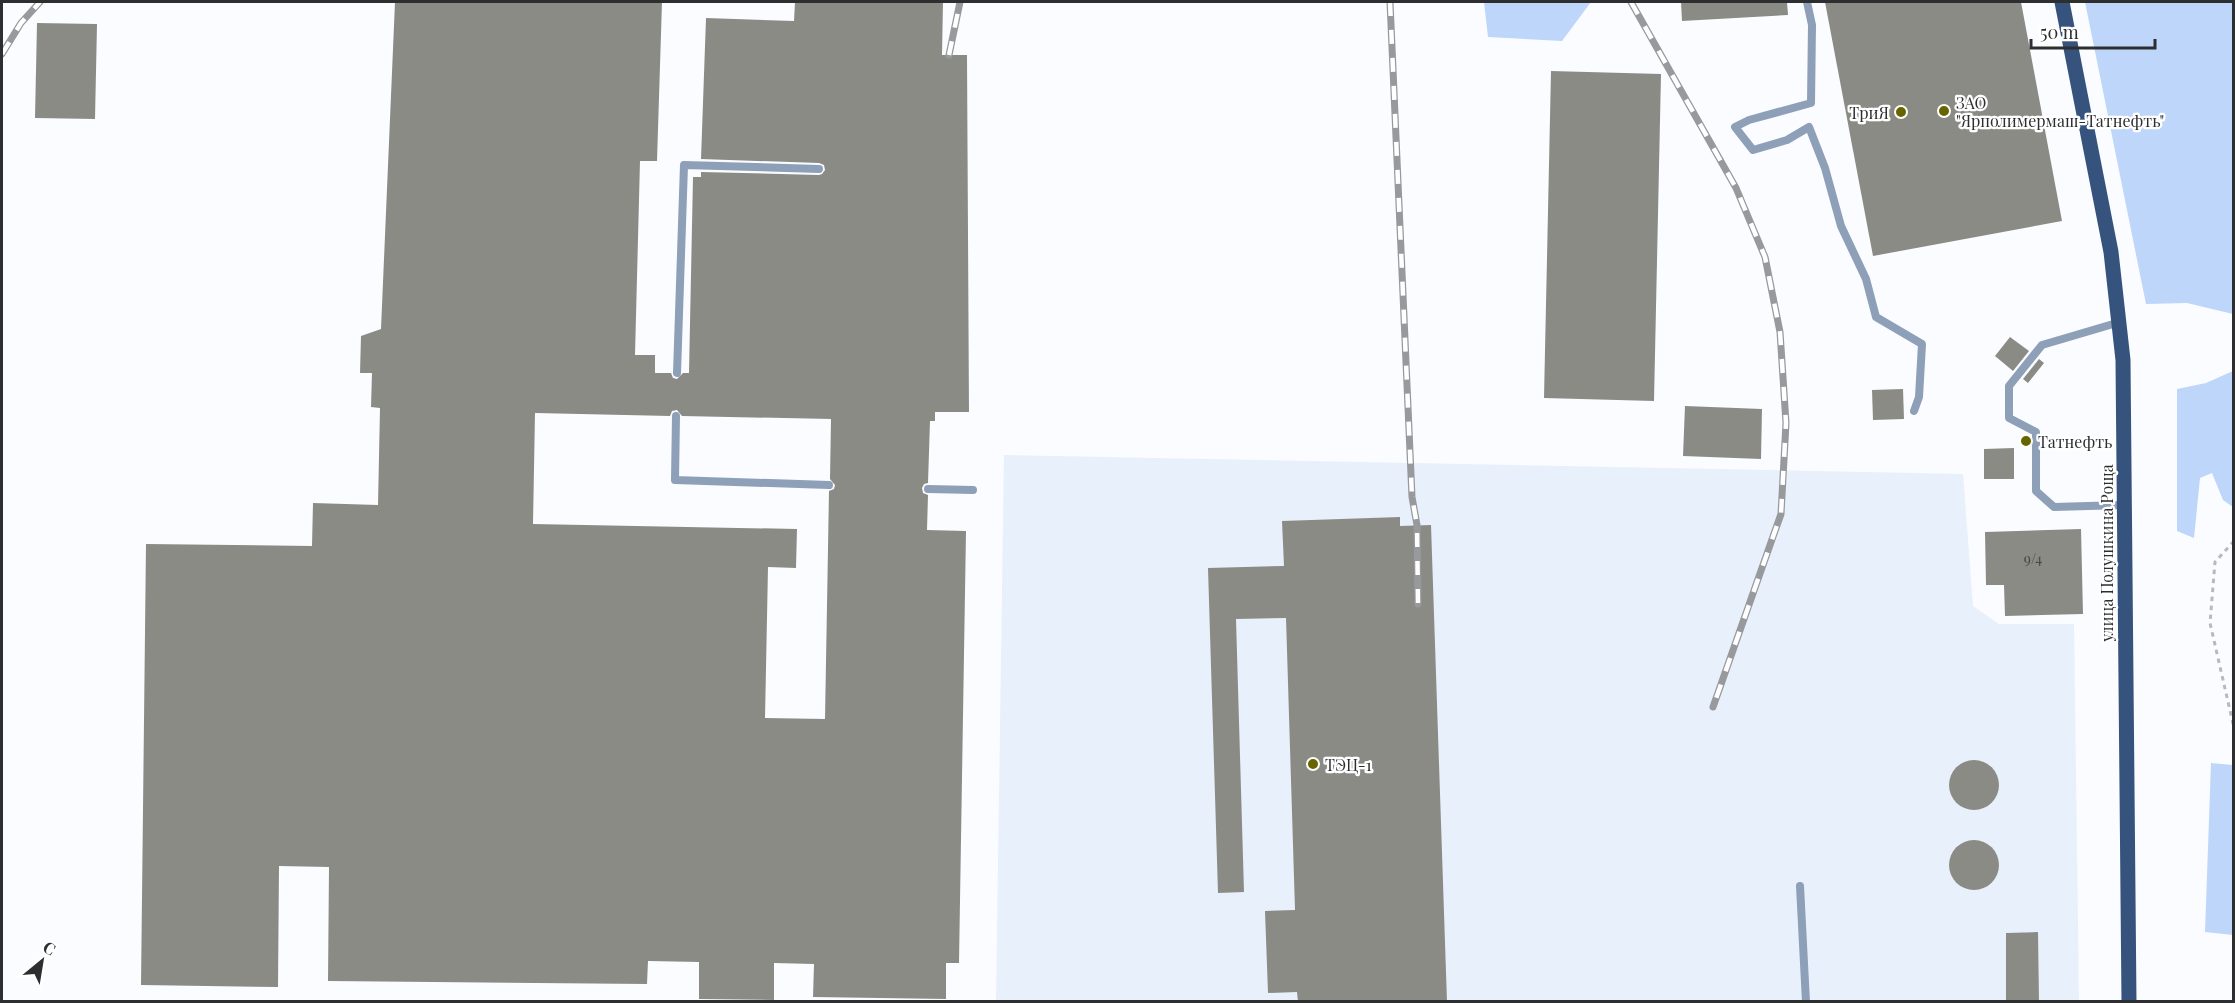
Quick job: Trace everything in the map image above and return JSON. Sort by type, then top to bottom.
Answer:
[{"type":"main road","name":"улица Полушкина Роща","points":[[2062,2],[2111,252],[2121,322],[2124,383],[2123,505],[2129,1002]]},
{"type":"lane","points":[[1808,2],[1812,25],[1811,103],[1749,120],[1735,127],[1753,150],[1787,140],[1809,127],[1825,168],[1841,226],[1866,279],[1876,317],[1922,344],[1919,397],[1914,411]]},
{"type":"lane","points":[[677,373],[684,165],[819,168]]},
{"type":"lane","points":[[2121,322],[2042,345],[2009,386],[2009,418],[2036,432],[2036,491],[2054,507],[2123,505]]},
{"type":"lane","points":[[676,416],[675,480],[829,484]]},
{"type":"lane","points":[[928,489],[974,490]]},
{"type":"lane","points":[[1800,886],[1806,1002]]},
{"type":"path","points":[[2234,542],[2215,562],[2210,623],[2234,728]]},
{"type":"shaded area","points":[[1484,2],[1591,2],[1562,41],[1488,37]]},
{"type":"shaded area","points":[[2085,2],[2233,2],[2233,314],[2187,303],[2146,304]]},
{"type":"shaded area","points":[[2233,371],[2233,507],[2223,500],[2212,473],[2200,478],[2194,538],[2177,531],[2177,389],[2206,383]]},
{"type":"shaded area","points":[[1004,455],[1963,474],[1973,606],[1999,624],[2074,624],[2079,1001],[996,1002]]},
{"type":"shaded area","points":[[2211,763],[2233,765],[2233,935],[2205,932]]},
{"type":"building","points":[[395,2],[662,2],[657,161],[640,161],[635,355],[655,355],[655,373],[671,373],[673,378],[677,379],[683,373],[689,373],[693,177],[701,177],[701,172],[819,175],[825,170],[824,165],[819,163],[701,159],[706,18],[794,21],[795,2],[943,2],[942,55],[967,55],[969,412],[935,412],[935,421],[930,421],[928,483],[922,488],[923,493],[928,495],[927,530],[966,531],[959,963],[946,963],[946,999],[813,997],[814,964],[774,963],[774,1000],[699,999],[699,962],[648,961],[647,984],[328,981],[329,867],[279,866],[278,987],[141,985],[146,544],[312,546],[313,503],[378,505],[380,408],[371,407],[372,373],[360,373],[361,336],[381,329]],"holes":[[[677,410],[682,416],[831,419],[830,479],[835,485],[834,489],[829,491],[825,719],[765,718],[768,567],[796,568],[797,529],[533,524],[535,413],[670,416],[672,411]]]},
{"type":"building","points":[[1681,2],[1787,2],[1788,15],[1682,21]]},
{"type":"building","name":"ЗАО \"Ярполимермаш-Татнефть\"","points":[[1825,2],[2021,2],[2062,221],[1873,256]]},
{"type":"building","points":[[37,23],[97,24],[95,119],[35,118]]},
{"type":"building","points":[[1551,71],[1661,74],[1654,401],[1544,398]]},
{"type":"building","points":[[2010,337],[2029,351],[2013,371],[1995,356]]},
{"type":"building","points":[[2039,359],[2044,363],[2028,383],[2023,379]]},
{"type":"building","points":[[1903,389],[1904,419],[1873,420],[1872,390]]},
{"type":"building","points":[[1685,406],[1762,409],[1761,459],[1683,456]]},
{"type":"building","points":[[2014,448],[2014,479],[1984,479],[1984,449]]},
{"type":"building","points":[[1400,517],[1400,526],[1431,525],[1447,1002],[1298,1002],[1297,992],[1268,993],[1265,911],[1295,910],[1286,618],[1236,619],[1244,892],[1218,893],[1208,568],[1284,566],[1282,521]]},
{"type":"building","points":[[2081,529],[2083,614],[2005,616],[2004,585],[1986,585],[1985,532]]},
{"type":"building","points":[[1974,760],[1988,764],[1995,771],[1999,785],[1995,799],[1988,806],[1974,810],[1960,806],[1953,799],[1949,785],[1953,771],[1960,764]]},
{"type":"building","points":[[1974,840],[1988,844],[1995,851],[1999,865],[1995,879],[1988,886],[1974,890],[1960,886],[1953,879],[1949,865],[1953,851],[1960,844]]},
{"type":"building","points":[[2038,932],[2039,1002],[2006,1002],[2006,933]]},
{"type":"railway","points":[[2,54],[21,23],[40,2]]},
{"type":"railway","points":[[949,55],[960,2]]},
{"type":"railway","points":[[1390,2],[1412,497],[1417,525],[1418,604]]},
{"type":"railway","points":[[1631,2],[1736,188],[1765,257],[1780,332],[1786,423],[1781,514],[1713,707]]},
{"type":"place","name":"ЗАО \"Ярполимермаш-Татнефть\"","points":[[1944,111]]},
{"type":"place","name":"ТриЯ","points":[[1901,112]]},
{"type":"place","name":"Татнефть","points":[[2026,441]]},
{"type":"place","name":"ТЭЦ-1","points":[[1313,764]]}]
